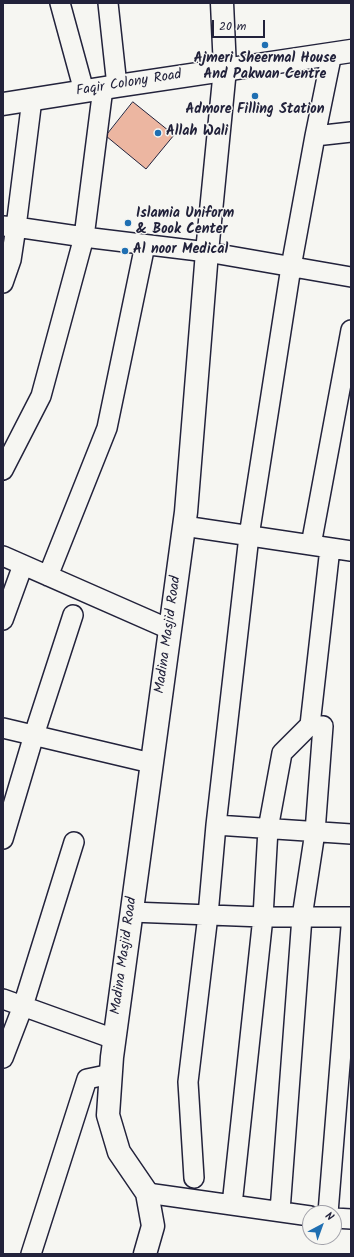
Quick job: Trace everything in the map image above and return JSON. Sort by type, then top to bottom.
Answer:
[{"type":"street","points":[[60,3],[101,88]]},
{"type":"street","points":[[3,470],[41,396],[84,237],[101,88],[108,3]]},
{"type":"street","name":"Madina Masjid Road","points":[[145,1254],[153,1226],[147,1193],[119,1152],[108,1114],[114,1039],[184,526],[207,252],[225,69],[222,3]]},
{"type":"street","points":[[194,1178],[188,1082],[208,915],[216,825],[249,536],[291,267],[315,136],[342,52]]},
{"type":"street","name":"Faqir Colony Road","points":[[3,104],[342,52]]},
{"type":"street","points":[[3,283],[11,260],[10,226],[32,99]]},
{"type":"street","points":[[315,136],[351,132]]},
{"type":"street","points":[[10,226],[84,237],[207,252],[351,277]]},
{"type":"street","points":[[48,576],[107,428],[145,245]]},
{"type":"street","points":[[311,545],[351,330]]},
{"type":"street","points":[[184,526],[351,551]]},
{"type":"street","points":[[232,1205],[263,917],[268,829],[282,753],[310,725],[330,548]]},
{"type":"street","points":[[3,556],[170,629]]},
{"type":"street","points":[[3,620],[23,565]]},
{"type":"street","points":[[3,839],[34,735],[73,615]]},
{"type":"street","points":[[280,1211],[302,917],[315,832],[323,726],[310,725]]},
{"type":"street","points":[[3,728],[151,763]]},
{"type":"street","points":[[216,825],[351,834]]},
{"type":"street","points":[[3,1058],[23,1006],[74,842]]},
{"type":"street","points":[[131,912],[263,917],[351,917]]},
{"type":"street","points":[[329,1205],[351,927]]},
{"type":"street","points":[[3,999],[114,1039]]},
{"type":"street","points":[[31,1254],[87,1079],[111,1074]]},
{"type":"street","points":[[147,1193],[302,1215]]},
{"type":"building","points":[[133,102],[174,135],[146,169],[106,136]]},
{"type":"place","name":"Ajmeri Sheermal House And Pakwan Centre","points":[[265,45]]},
{"type":"place","name":"Admore Filling Station","points":[[255,96]]},
{"type":"place","name":"Allah Wali","points":[[158,133]]},
{"type":"place","name":"Islamia Uniform & Book Center","points":[[128,223]]},
{"type":"place","name":"Al noor Medical","points":[[125,251]]}]
